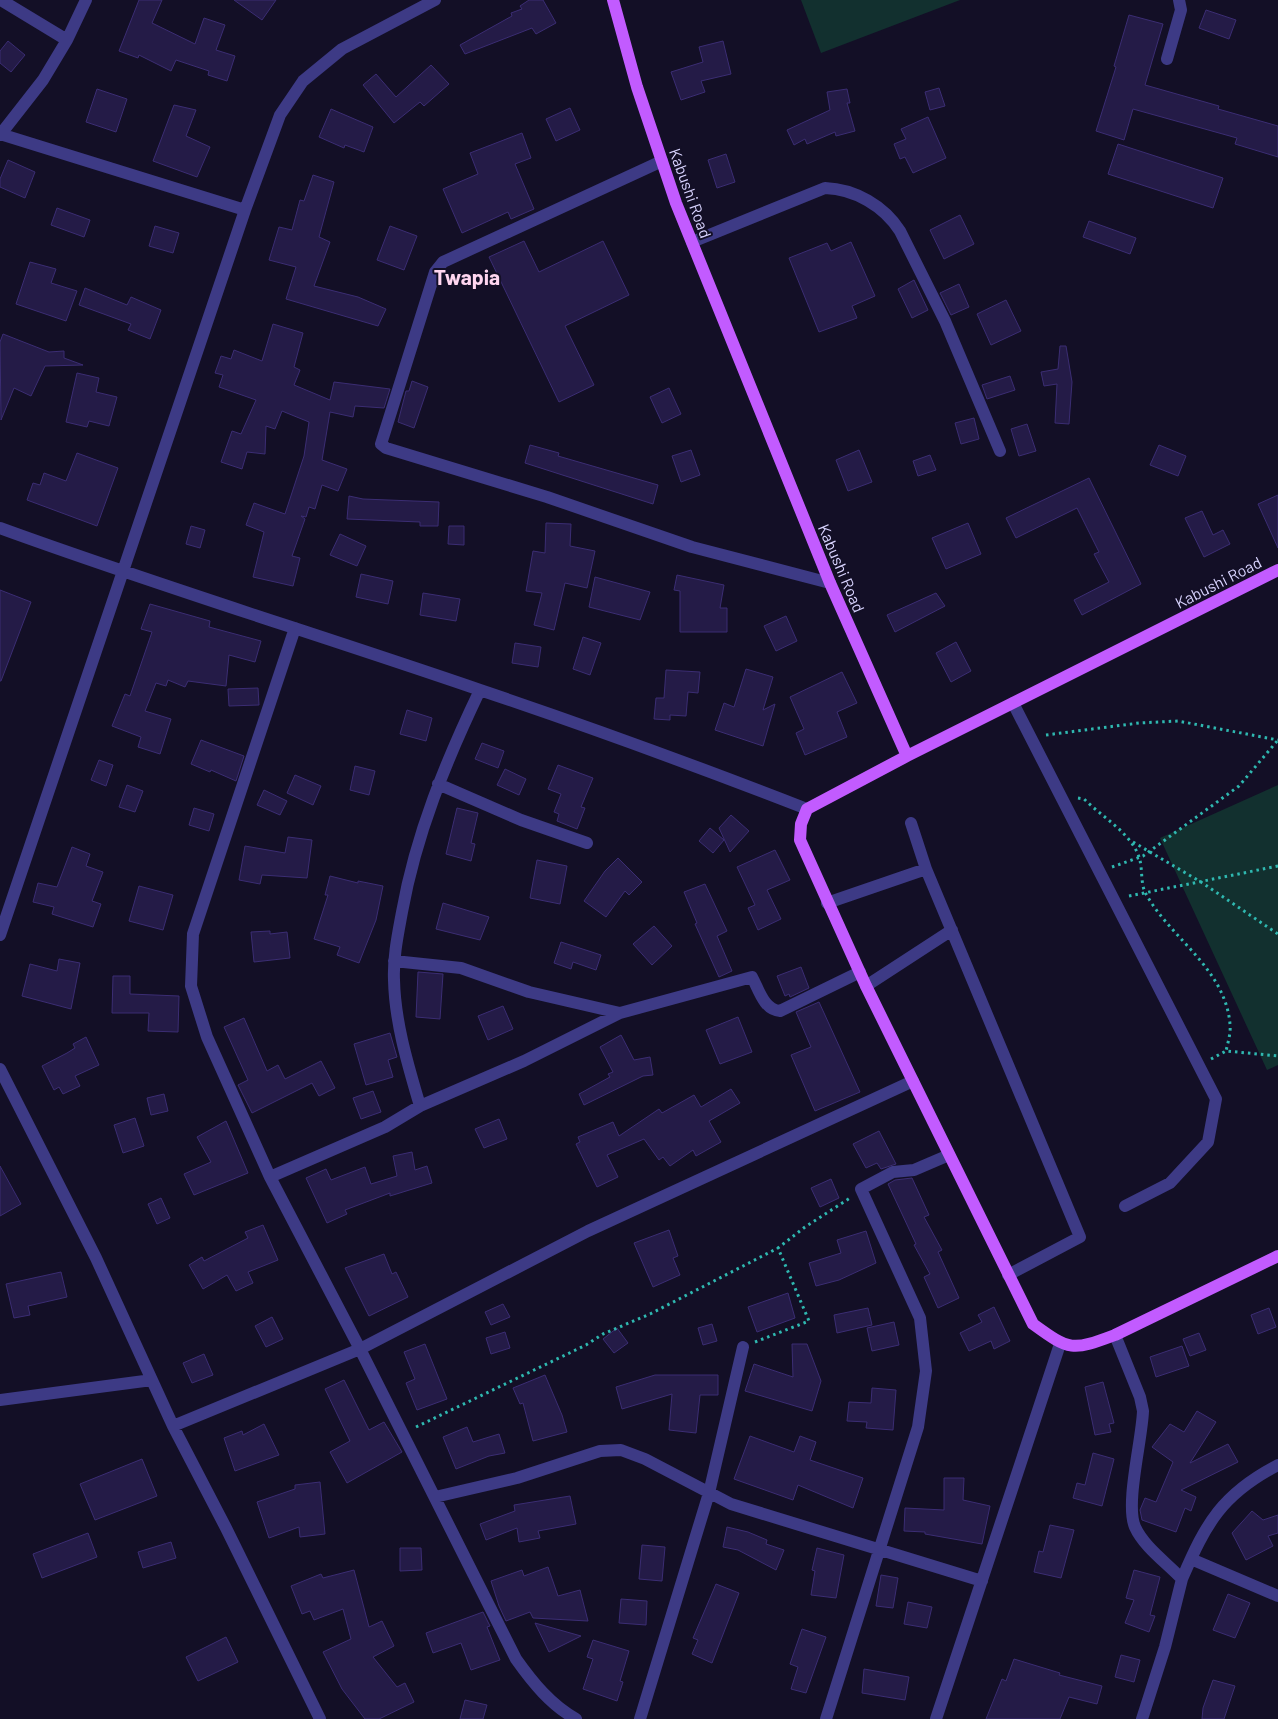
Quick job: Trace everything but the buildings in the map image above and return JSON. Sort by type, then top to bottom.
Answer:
[{"type":"main road","name":"Kabushi Road","points":[[613,0],[662,161],[692,242],[830,583],[906,756],[1278,570]]},
{"type":"main road","points":[[906,756],[807,809],[801,824],[800,840],[866,986],[1033,1324],[1060,1344],[1077,1347],[1115,1335],[1278,1256]]},
{"type":"street","points":[[1,0],[67,40]]},
{"type":"street","points":[[86,0],[67,40],[43,80],[0,134],[245,210]]},
{"type":"street","points":[[0,935],[245,210],[280,116],[303,81],[342,49],[435,0]]},
{"type":"street","points":[[1168,59],[1181,10],[1179,0]]},
{"type":"street","points":[[662,161],[443,262],[435,272],[381,444],[386,448],[547,497],[692,547],[830,583]]},
{"type":"street","points":[[692,242],[825,188],[837,188],[881,208],[900,231],[945,321],[1000,451]]},
{"type":"street","points":[[0,528],[122,573],[480,690],[716,773],[807,809]]},
{"type":"street","points":[[295,628],[193,934],[191,986],[207,1037],[270,1177],[360,1349],[516,1659],[547,1697],[562,1711],[576,1719]]},
{"type":"street","points":[[420,1106],[407,1060],[397,1011],[394,961],[406,886],[417,845],[455,742],[480,690]]},
{"type":"street","points":[[1013,703],[1216,1099],[1208,1142],[1170,1183],[1126,1206]]},
{"type":"street","points":[[438,784],[521,820],[586,843]]},
{"type":"street","points":[[911,823],[926,869],[1080,1237],[1008,1275]]},
{"type":"street","points":[[827,903],[926,869]]},
{"type":"street","points":[[866,986],[952,930]]},
{"type":"street","points":[[394,961],[461,968],[529,992],[620,1012]]},
{"type":"street","points":[[270,1177],[385,1127],[420,1106],[524,1061],[620,1012],[752,977],[768,1006],[780,1011],[860,972]]},
{"type":"street","points":[[0,1068],[96,1258],[173,1426],[226,1528],[320,1719]]},
{"type":"street","points":[[173,1426],[360,1349],[588,1231],[913,1081]]},
{"type":"street","points":[[826,1719],[918,1427],[926,1372],[920,1318],[862,1189],[894,1172],[914,1170],[949,1155]]},
{"type":"street","points":[[1115,1335],[1140,1397],[1142,1411],[1132,1509],[1135,1526],[1145,1541],[1182,1578]]},
{"type":"street","points":[[936,1719],[1060,1344]]},
{"type":"street","points":[[640,1719],[709,1492],[743,1347]]},
{"type":"street","points":[[0,1400],[152,1380]]},
{"type":"street","points":[[435,1497],[517,1478],[610,1449],[621,1450],[645,1459],[731,1504],[982,1581]]},
{"type":"street","points":[[1142,1719],[1165,1647],[1182,1578],[1217,1510],[1237,1491],[1278,1465]]},
{"type":"street","points":[[1191,1559],[1278,1596]]},
{"type":"path","points":[[1031,738],[1140,723],[1178,721],[1278,740],[1239,786],[1139,858],[1100,871]]},
{"type":"path","points":[[1060,794],[1084,800],[1132,841],[1201,882],[1278,934]]},
{"type":"path","points":[[1132,841],[1139,858],[1145,893],[1156,909],[1195,953],[1226,999],[1231,1026],[1226,1051]]},
{"type":"path","points":[[1114,899],[1278,866]]},
{"type":"path","points":[[1199,1066],[1226,1051],[1278,1056]]},
{"type":"path","points":[[402,1434],[586,1345],[603,1334],[650,1314],[778,1248],[804,1227],[838,1208],[862,1189]]},
{"type":"path","points":[[743,1347],[808,1320],[778,1248]]},
{"type":"green space","points":[[801,0],[960,0],[821,53]]},
{"type":"green space","points":[[1278,785],[1278,1065],[1267,1070],[1160,838]]},
{"type":"district","name":"Twapia","points":[[467,276]]}]
